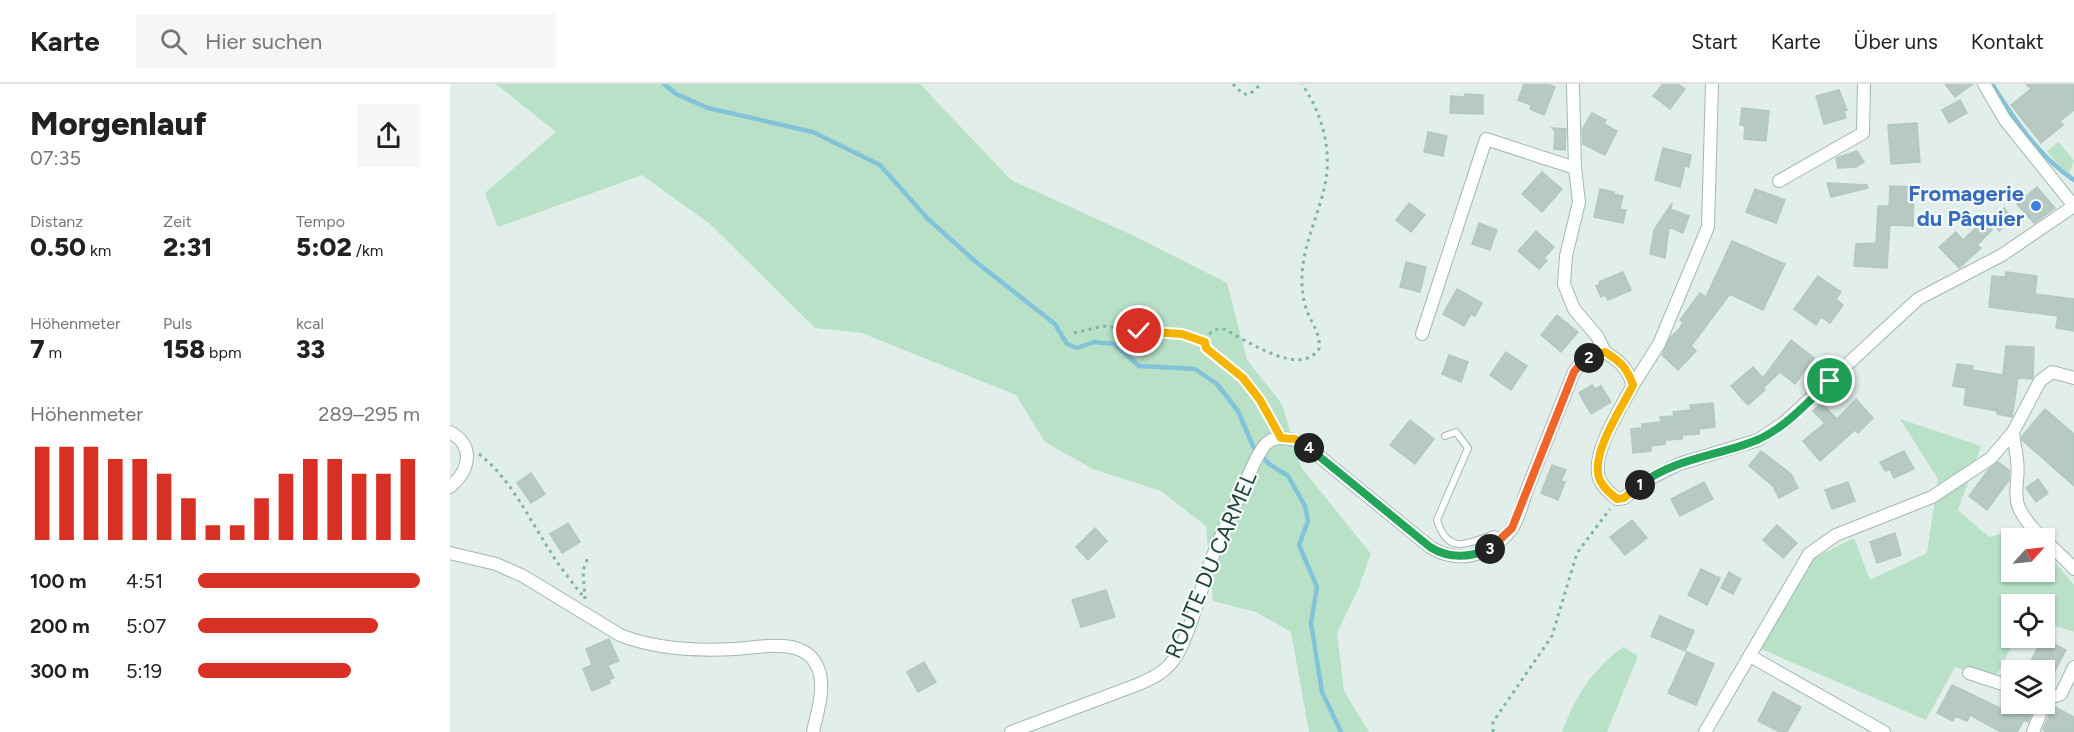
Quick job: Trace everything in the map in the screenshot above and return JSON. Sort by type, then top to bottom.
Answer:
[{"type":"street","points":[[1573,84],[1575,168],[1579,202],[1566,256],[1564,284],[1574,309],[1597,336],[1605,352],[1628,370],[1633,385]]},
{"type":"street","points":[[1712,84],[1708,227],[1659,344],[1633,385],[1601,448],[1597,466],[1599,480],[1617,499],[1624,498],[1645,481],[1679,464],[1758,440],[1785,422],[1918,299],[2002,255],[2074,206],[2005,120],[1984,84]]},
{"type":"street","points":[[1779,181],[1863,133],[1864,84]]},
{"type":"street","points":[[1422,334],[1486,140],[1575,168]]},
{"type":"street","points":[[1281,438],[1295,439],[1304,444],[1440,554],[1459,557],[1479,554],[1491,549],[1512,528],[1574,372],[1581,363],[1605,352]]},
{"type":"street","points":[[1706,732],[1809,554],[1836,535],[1932,497],[1991,458],[2013,432],[2040,381],[2052,372],[2074,378]]},
{"type":"street","points":[[450,432],[462,440],[467,453],[465,469],[450,487]]},
{"type":"street","points":[[2013,432],[2014,449],[2018,460],[2016,486],[2019,509],[2027,521],[2074,569]]},
{"type":"street","name":"ROUTE DU CARMEL","points":[[1011,732],[1139,684],[1158,675],[1171,664],[1185,636],[1214,552],[1252,468],[1264,445],[1281,438]]},
{"type":"street","points":[[450,553],[484,560],[506,568],[620,635],[649,643],[710,649],[785,646],[803,651],[816,663],[821,680],[821,693],[813,732]]},
{"type":"street","points":[[1750,656],[1884,732]]},
{"type":"street","points":[[2055,697],[2061,694],[2074,667]]},
{"type":"street","points":[[1969,673],[2001,683]]},
{"type":"street","points":[[2033,732],[2040,714]]},
{"type":"lane","points":[[1445,436],[1456,432],[1468,448],[1437,520],[1442,536],[1452,543],[1467,543],[1494,534],[1503,538]]},
{"type":"path","points":[[1233,84],[1243,94],[1250,94],[1261,84]]},
{"type":"path","points":[[1281,438],[1243,378],[1206,348],[1205,342],[1210,332],[1224,329],[1278,357],[1297,361],[1310,359],[1319,349],[1320,338],[1303,298],[1302,277],[1305,255],[1324,188],[1325,140],[1322,120],[1302,84]]},
{"type":"path","points":[[1074,333],[1103,326],[1182,334],[1205,342]]},
{"type":"path","points":[[465,445],[490,463],[514,493],[549,550],[585,599]]},
{"type":"path","points":[[1493,732],[1493,722],[1552,636],[1577,553],[1617,499]]},
{"type":"path","points":[[588,557],[583,571],[588,616]]},
{"type":"green space","points":[[496,84],[920,84],[1011,180],[1134,236],[1227,283],[1247,360],[1282,404],[1301,467],[1371,554],[1359,587],[1337,633],[1344,691],[1369,732],[1309,732],[1291,632],[1256,612],[1213,601],[1206,526],[1161,491],[1093,469],[1045,442],[1016,395],[862,333],[815,328],[710,224],[642,175],[498,227],[485,193],[556,132]]},
{"type":"green space","points":[[2059,142],[2074,161],[2069,173],[2060,167],[2047,151]]},
{"type":"green space","points":[[1900,419],[1981,446],[1958,510],[1989,537],[2001,534],[2001,582],[2055,582],[2055,562],[2074,585],[2074,632],[2055,626],[2055,594],[2001,594],[2001,648],[2011,648],[2004,660],[2001,660],[2001,666],[1994,679],[1955,667],[1926,720],[1759,648],[1814,558],[1854,538],[1870,580],[1927,553],[1938,479]]},
{"type":"green space","points":[[1623,647],[1638,656],[1607,732],[1562,732],[1573,706],[1593,675]]},
{"type":"building","points":[[1524,84],[1547,84],[1555,87],[1544,115],[1530,109],[1531,105],[1518,100]]},
{"type":"building","points":[[1663,84],[1678,84],[1685,89],[1670,109],[1653,96]]},
{"type":"building","points":[[1945,84],[1973,84],[1955,97]]},
{"type":"building","points":[[2026,84],[2074,84],[2074,110],[2060,121],[2063,125],[2041,143],[2011,105],[2031,89]]},
{"type":"building","points":[[1839,90],[1847,110],[1844,111],[1846,118],[1824,124],[1816,96]]},
{"type":"building","points":[[1465,94],[1483,95],[1483,114],[1450,113],[1451,96],[1465,97]]},
{"type":"building","points":[[1960,100],[1967,113],[1949,123],[1942,110]]},
{"type":"building","points":[[1742,108],[1769,111],[1766,141],[1744,139],[1745,126],[1740,125]]},
{"type":"building","points":[[1592,113],[1606,120],[1604,124],[1617,131],[1605,155],[1583,144],[1582,130]]},
{"type":"building","points":[[1917,123],[1920,162],[1891,164],[1888,125]]},
{"type":"building","points":[[1552,128],[1566,129],[1565,150],[1554,149],[1555,131]]},
{"type":"building","points":[[1428,132],[1447,136],[1443,156],[1424,152]]},
{"type":"building","points":[[1663,148],[1691,155],[1689,167],[1685,166],[1680,187],[1655,180]]},
{"type":"building","points":[[1857,151],[1864,162],[1856,167],[1838,168],[1836,158]]},
{"type":"building","points":[[1542,172],[1562,189],[1542,212],[1522,194]]},
{"type":"building","points":[[1827,183],[1867,185],[1868,188],[1831,197]]},
{"type":"building","points":[[1890,186],[1914,187],[1913,226],[1890,225],[1887,268],[1854,266],[1856,244],[1876,243],[1878,206],[1889,206]]},
{"type":"building","name":"Fromagerie du Pâquier","points":[[2037,187],[2055,208],[2034,223],[2017,204]]},
{"type":"building","points":[[1600,189],[1623,196],[1620,209],[1626,210],[1623,223],[1594,217]]},
{"type":"building","points":[[1755,189],[1785,200],[1776,223],[1746,212]]},
{"type":"building","points":[[1409,203],[1425,215],[1411,232],[1396,220]]},
{"type":"building","points":[[1672,203],[1670,217],[1673,210],[1689,216],[1683,233],[1669,227],[1665,258],[1650,254],[1654,230]]},
{"type":"building","points":[[2004,208],[2013,219],[1999,231],[1990,220]]},
{"type":"building","points":[[1983,221],[1992,230],[1977,245],[1981,248],[1959,268],[1939,247],[1956,232],[1963,240]]},
{"type":"building","points":[[1479,223],[1497,230],[1490,250],[1472,244]]},
{"type":"building","points":[[1536,231],[1554,247],[1544,258],[1547,261],[1539,269],[1518,251]]},
{"type":"building","points":[[1732,241],[1785,264],[1763,310],[1730,294],[1691,346],[1696,351],[1678,370],[1662,355],[1670,338],[1680,328],[1683,322],[1680,320],[1700,293],[1706,297]]},
{"type":"building","points":[[1406,262],[1426,267],[1420,292],[1400,287]]},
{"type":"building","points":[[1623,272],[1631,290],[1608,300],[1605,295],[1601,297],[1596,286],[1600,284],[1599,282]]},
{"type":"building","points":[[2006,272],[2037,276],[2035,294],[2074,299],[2074,331],[2056,328],[2058,316],[1989,307],[1992,276],[2005,277]]},
{"type":"building","points":[[1818,276],[1841,292],[1836,299],[1843,305],[1830,323],[1821,317],[1816,325],[1794,309]]},
{"type":"building","points":[[1457,289],[1482,303],[1475,316],[1471,314],[1464,326],[1443,314]]},
{"type":"building","points":[[1557,315],[1578,332],[1561,352],[1541,335]]},
{"type":"building","points":[[1791,340],[1814,358],[1795,384],[1780,372],[1748,405],[1731,386],[1753,367],[1763,378]]},
{"type":"building","points":[[2006,346],[2034,347],[2033,376],[2032,379],[2018,378],[2012,417],[1997,414],[1997,411],[1964,405],[1966,388],[1953,386],[1957,364],[1973,366],[1972,370],[2003,375]]},
{"type":"building","points":[[1506,352],[1527,366],[1511,390],[1490,375]]},
{"type":"building","points":[[1449,355],[1468,362],[1461,382],[1442,374]]},
{"type":"building","points":[[1592,385],[1595,389],[1601,386],[1611,402],[1591,414],[1579,393]]},
{"type":"building","points":[[1856,399],[1873,418],[1858,433],[1855,430],[1820,461],[1803,441],[1825,423],[1813,411],[1821,403],[1837,419]]},
{"type":"building","points":[[1713,403],[1715,427],[1699,429],[1699,434],[1682,435],[1682,439],[1665,440],[1665,444],[1651,446],[1651,451],[1633,453],[1631,429],[1642,428],[1642,424],[1661,422],[1660,417],[1674,416],[1673,412],[1691,410],[1690,405]]},
{"type":"building","points":[[2045,409],[2074,434],[2074,486],[2022,440],[2022,436]]},
{"type":"building","points":[[1410,420],[1434,439],[1415,464],[1390,445]]},
{"type":"building","points":[[1761,451],[1791,474],[1798,488],[1779,498],[1773,486],[1749,466]]},
{"type":"building","points":[[1904,451],[1914,469],[1894,478],[1890,470],[1885,471],[1880,462]]},
{"type":"building","points":[[1998,462],[2009,470],[2009,480],[1987,510],[1969,496],[1989,469]]},
{"type":"building","points":[[1552,465],[1566,470],[1561,481],[1565,482],[1558,500],[1541,493]]},
{"type":"building","points":[[531,473],[545,494],[531,503],[517,483]]},
{"type":"building","points":[[2038,479],[2048,493],[2036,502],[2026,488]]},
{"type":"building","points":[[1704,482],[1713,499],[1680,516],[1671,499]]},
{"type":"building","points":[[1848,482],[1855,501],[1832,509],[1825,490]]},
{"type":"building","points":[[1632,520],[1647,538],[1625,555],[1610,537]]},
{"type":"building","points":[[568,523],[580,542],[562,553],[550,534]]},
{"type":"building","points":[[1777,525],[1797,543],[1783,558],[1763,540]]},
{"type":"building","points":[[1095,528],[1107,541],[1088,560],[1076,547]]},
{"type":"building","points":[[1895,533],[1901,555],[1877,563],[1870,542]]},
{"type":"building","points":[[1701,569],[1720,578],[1707,605],[1688,595]]},
{"type":"building","points":[[1729,572],[1741,579],[1733,594],[1721,588]]},
{"type":"building","points":[[1106,590],[1115,617],[1081,627],[1072,600]]},
{"type":"building","points":[[1660,616],[1694,631],[1685,651],[1651,636]]},
{"type":"building","points":[[609,639],[619,661],[608,665],[614,678],[609,680],[610,683],[592,691],[583,669],[592,665],[586,649]]},
{"type":"building","points":[[2055,644],[2066,650],[2055,670],[2055,660],[2031,660],[2038,648],[2055,648]]},
{"type":"building","points":[[1687,652],[1714,664],[1696,705],[1668,693]]},
{"type":"building","points":[[924,662],[936,682],[918,692],[907,672]]},
{"type":"building","points":[[1952,685],[2001,709],[2001,714],[2031,714],[2028,722],[2024,720],[2017,732],[2001,732],[1970,715],[1967,721],[1955,716],[1953,721],[1937,713]]},
{"type":"building","points":[[1773,692],[1801,707],[1787,732],[1780,732],[1758,721]]},
{"type":"building","points":[[2055,707],[2074,717],[2074,732],[2043,730],[2050,714],[2055,714]]},
{"type":"waterway","points":[[664,84],[676,94],[708,108],[813,132],[880,165],[928,219],[976,262],[1055,324],[1067,344],[1077,348],[1094,342],[1114,344],[1139,366],[1195,369],[1217,384],[1238,411],[1253,446],[1269,464],[1288,476],[1305,506],[1308,521],[1299,545],[1317,587],[1311,623],[1322,692],[1341,732]]},
{"type":"waterway","points":[[1992,84],[2018,124],[2038,149],[2074,180]]},
{"type":"place","name":"Fromagerie du Pâquier","points":[[2036,206]]},
{"type":"route","points":[[1139,331],[1182,334],[1205,342],[1206,348],[1243,378],[1260,400],[1281,438],[1295,439],[1304,444],[1440,554],[1459,557],[1479,554],[1491,549],[1512,528],[1574,372],[1581,363],[1594,356],[1605,352],[1617,360],[1628,370],[1633,385],[1601,448],[1597,466],[1599,480],[1617,499],[1624,498],[1645,481],[1679,464],[1758,440],[1785,422],[1830,381]]}]
